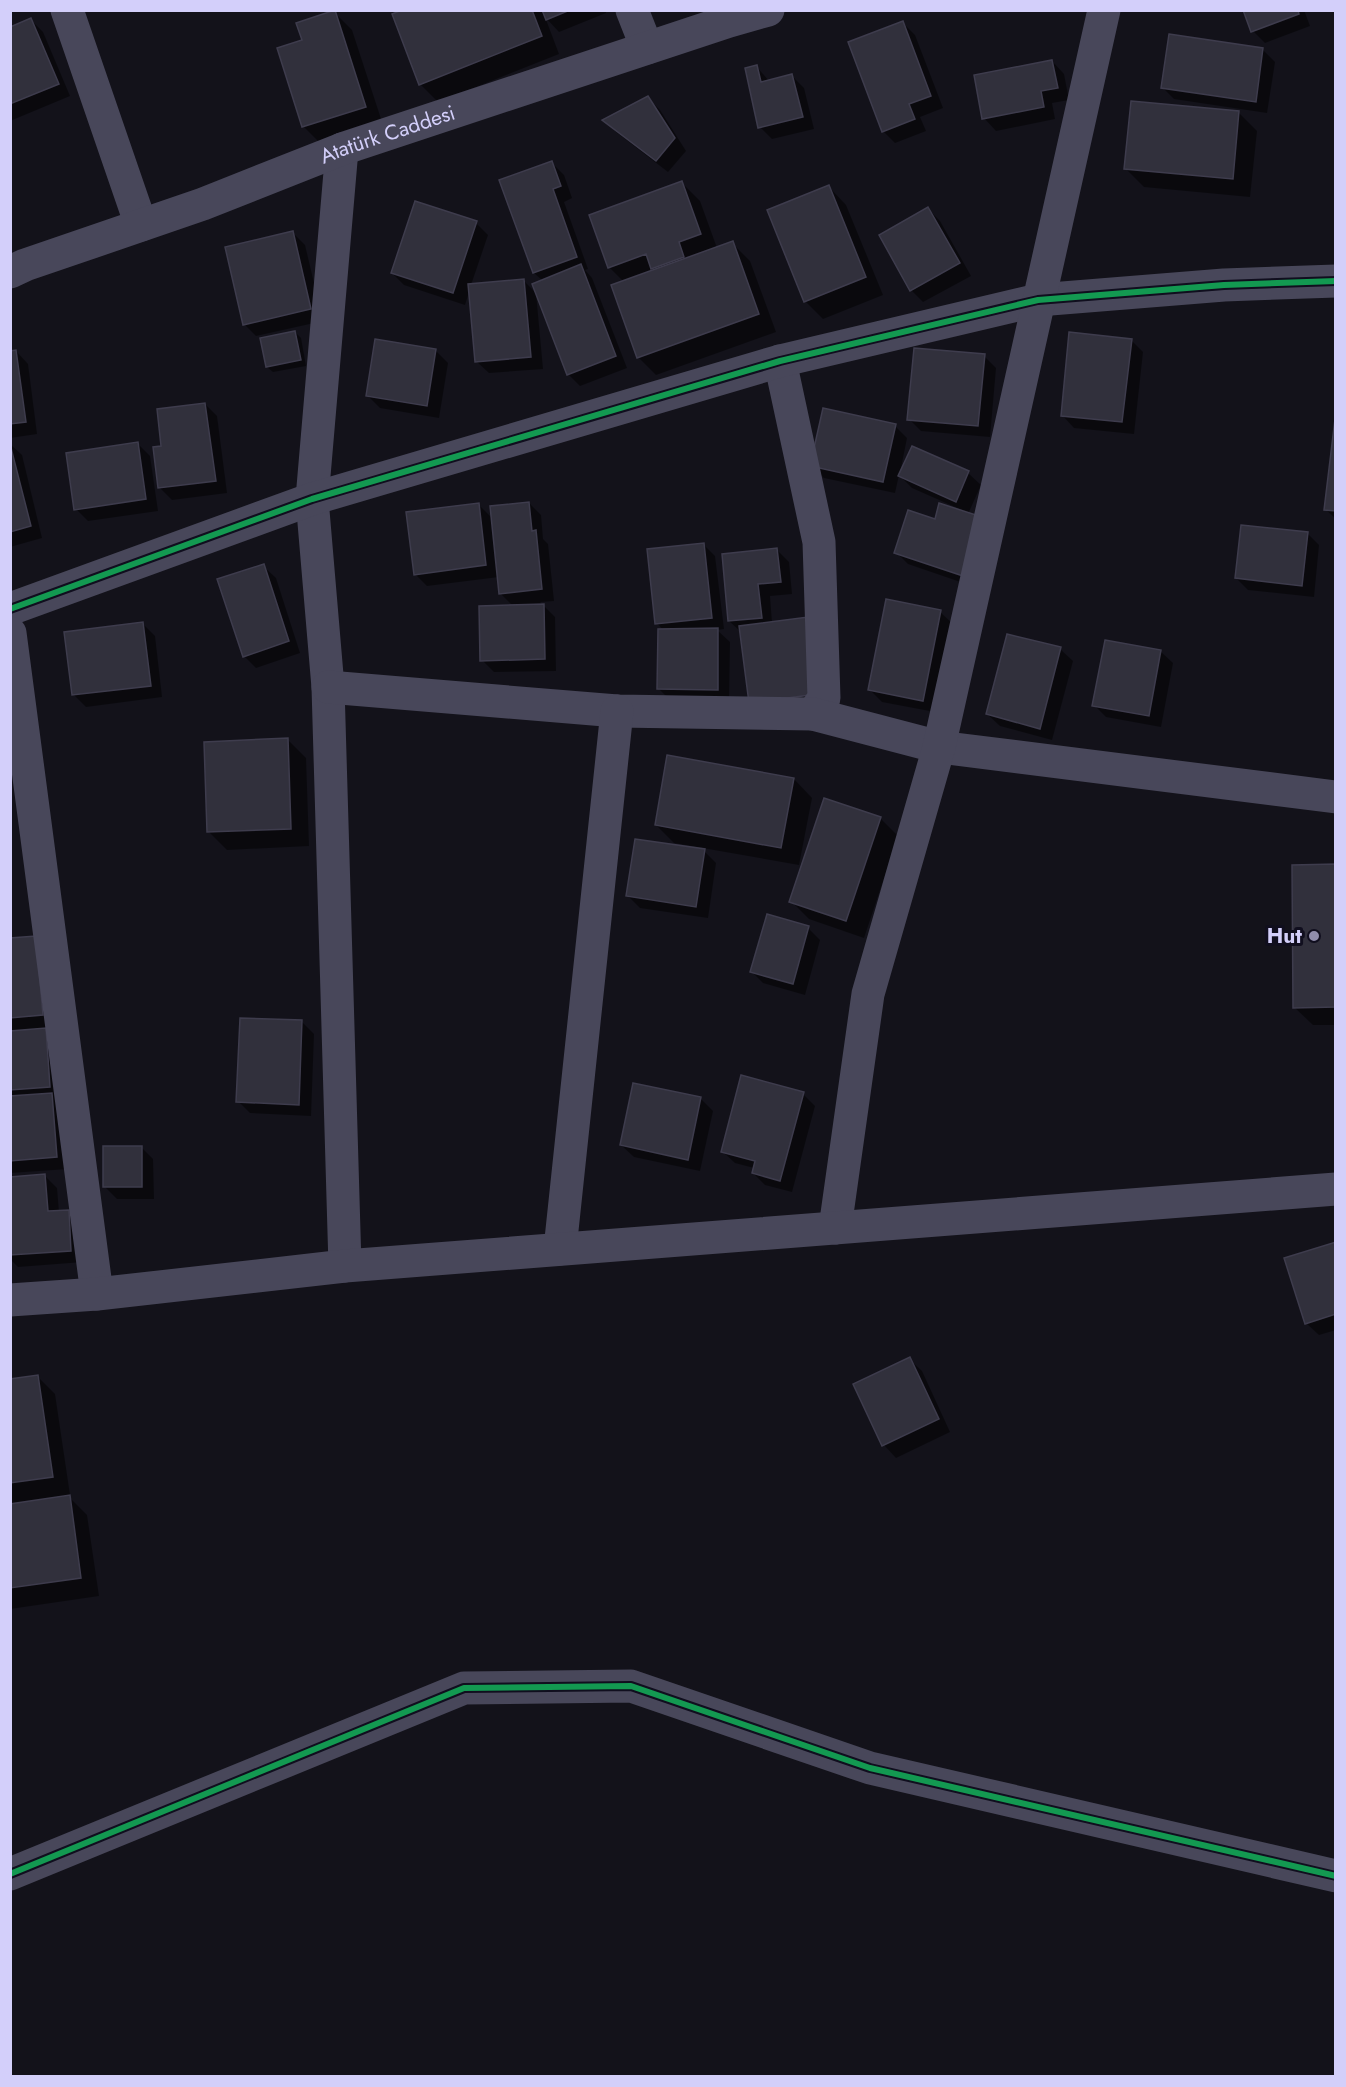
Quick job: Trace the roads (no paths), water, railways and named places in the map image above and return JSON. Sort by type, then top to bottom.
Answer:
[{"type":"street","points":[[67,10],[141,225]]},
{"type":"street","points":[[632,10],[647,48]]},
{"type":"street","name":"Atatürk Caddesi","points":[[10,272],[203,204],[342,149],[768,10]]},
{"type":"street","points":[[835,1228],[868,994],[939,747],[1104,10]]},
{"type":"street","points":[[342,149],[312,499],[328,687],[345,1266]]},
{"type":"street","points":[[10,609],[312,499],[780,361],[1038,300],[1224,285],[1335,281]]},
{"type":"street","points":[[780,361],[819,542],[824,698],[813,714]]},
{"type":"street","points":[[10,633],[97,1293]]},
{"type":"street","points":[[328,687],[617,711],[813,714],[939,747],[1335,797]]},
{"type":"street","points":[[560,1249],[617,711]]},
{"type":"street","points":[[10,1300],[97,1293],[345,1266],[1335,1189]]},
{"type":"street","points":[[10,1874],[464,1688],[631,1686],[870,1768],[1335,1876]]},
{"type":"place","name":"Hut","points":[[1314,936]]}]
